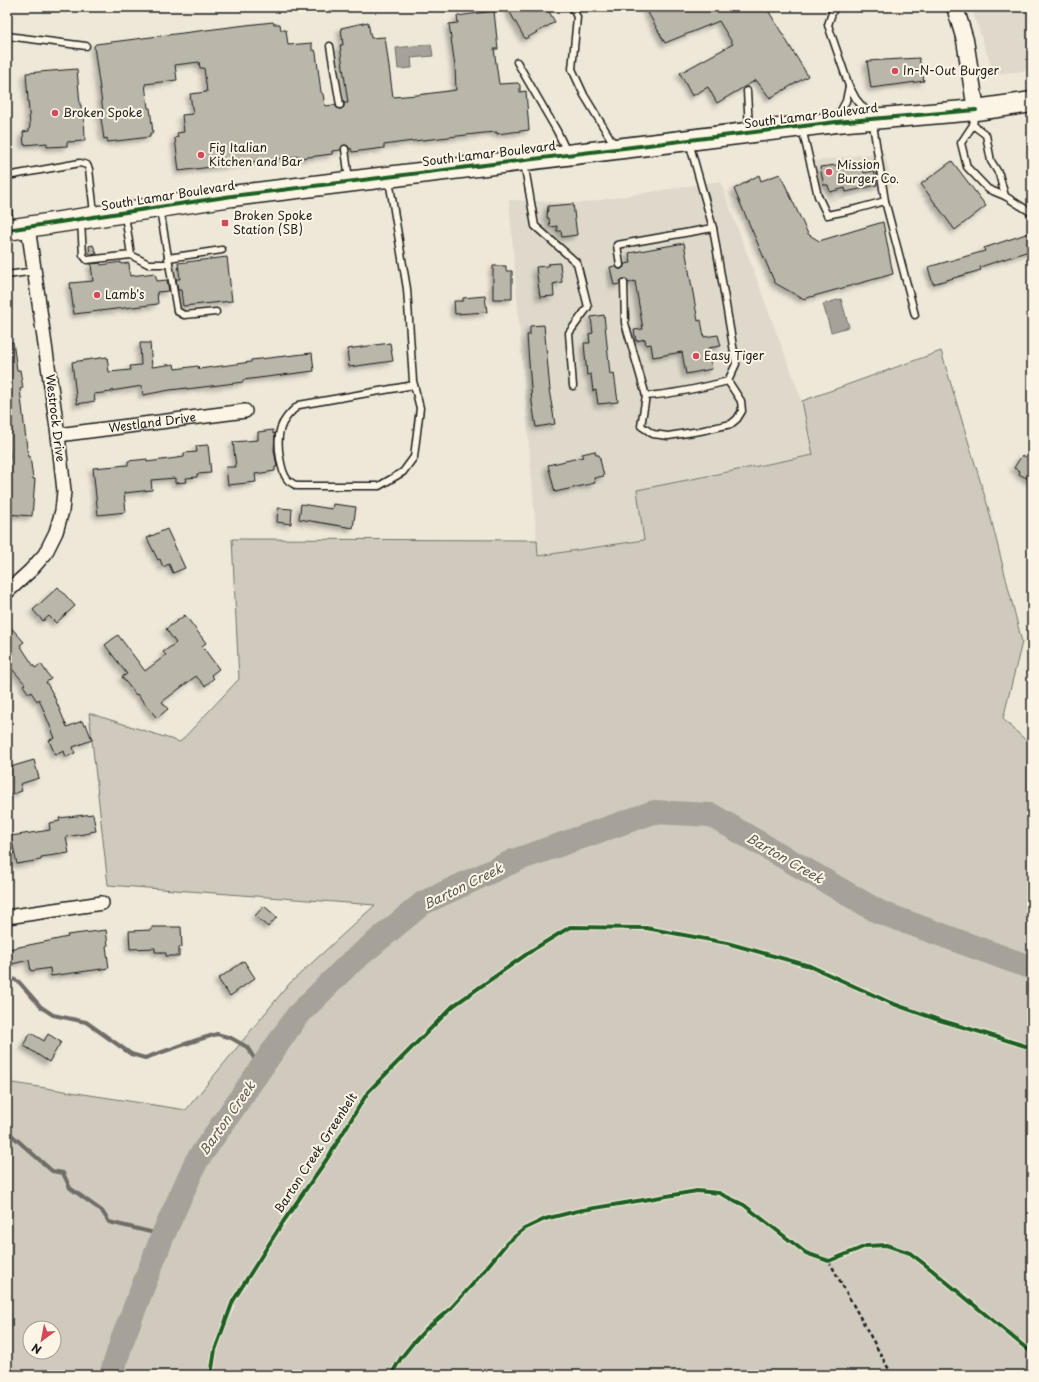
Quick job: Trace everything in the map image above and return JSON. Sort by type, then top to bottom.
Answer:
[{"type":"main road","name":"South Lamar Boulevard","points":[[15,229],[232,196],[836,122],[872,118],[974,118],[1032,102]]},
{"type":"street","points":[[955,7],[965,40],[974,118]]},
{"type":"street","name":"Westrock Drive","points":[[7,592],[30,571],[45,554],[56,532],[62,511],[64,491],[58,435],[35,271],[15,229]]},
{"type":"street","name":"Westland Drive","points":[[58,435],[246,411]]},
{"type":"street","points":[[7,917],[102,903]]},
{"type":"lane","points":[[572,7],[577,17],[572,69],[584,95],[617,149]]},
{"type":"lane","points":[[837,7],[833,10],[828,25],[849,86],[856,99],[872,118],[885,201],[915,315]]},
{"type":"lane","points":[[7,36],[86,46]]},
{"type":"lane","points":[[330,46],[340,105]]},
{"type":"lane","points":[[517,62],[557,131],[569,155]]},
{"type":"lane","points":[[836,122],[846,101],[849,86]]},
{"type":"lane","points":[[747,91],[749,133]]},
{"type":"lane","points":[[1005,196],[999,174],[991,161],[986,135],[974,118],[961,143],[967,166],[988,189],[1005,196],[1032,213]]},
{"type":"lane","points":[[802,127],[818,196],[828,215],[885,201]]},
{"type":"lane","points":[[646,396],[712,386],[728,381],[736,364],[713,228],[688,140]]},
{"type":"lane","points":[[345,149],[350,181]]},
{"type":"lane","points":[[524,160],[535,226],[577,263],[588,307],[569,332],[573,386]]},
{"type":"lane","points":[[7,176],[80,164],[87,165],[89,169],[88,218],[83,255],[87,260],[131,255],[148,264],[222,250]]},
{"type":"lane","points":[[389,177],[407,289],[414,385],[420,408],[414,456],[403,472],[379,486],[297,486],[287,479],[280,464],[278,446],[279,432],[285,418],[299,405],[414,385]]},
{"type":"lane","points":[[7,201],[15,229]]},
{"type":"lane","points":[[160,207],[177,311],[184,315],[216,312]]},
{"type":"lane","points":[[125,212],[131,255]]},
{"type":"lane","points":[[620,265],[617,246],[713,228]]},
{"type":"lane","points":[[7,275],[35,271]]},
{"type":"lane","points":[[624,283],[626,323],[646,396],[641,426],[653,434],[668,436],[731,424],[737,419],[742,411],[741,401],[728,381]]},
{"type":"path","points":[[823,1259],[829,1261],[836,1258]]},
{"type":"path","points":[[829,1261],[892,1375]]},
{"type":"shaded area","points":[[971,7],[1032,7],[1032,70],[994,74]]},
{"type":"shaded area","points":[[431,44],[433,56],[411,58],[412,68],[398,69],[396,48]]},
{"type":"shaded area","points":[[884,152],[893,186],[828,202],[815,161]]},
{"type":"shaded area","points":[[720,181],[802,401],[814,455],[637,490],[644,540],[538,556],[509,200],[581,203]]},
{"type":"shaded area","points":[[841,299],[849,327],[831,332],[823,304]]},
{"type":"shaded area","points":[[941,351],[988,507],[1022,642],[1003,719],[1032,746],[1032,1375],[7,1375],[7,1082],[186,1110],[289,984],[375,905],[108,885],[89,713],[180,742],[239,679],[232,539],[537,540],[538,556],[644,540],[637,490],[813,455],[802,401]]},
{"type":"building","points":[[507,7],[538,7],[541,11],[547,8],[555,22],[525,39]]},
{"type":"building","points":[[645,7],[766,7],[808,76],[770,98],[756,80],[717,103],[708,87],[692,96],[680,73],[733,44],[719,21],[665,43]]},
{"type":"building","points":[[494,11],[498,49],[494,49],[499,84],[518,83],[520,85],[520,92],[526,91],[529,130],[497,134],[497,132],[484,133],[405,142],[384,145],[384,148],[352,152],[351,148],[349,149],[348,146],[345,145],[342,146],[341,150],[332,151],[332,154],[301,158],[300,156],[179,171],[175,138],[178,137],[177,133],[184,132],[182,115],[193,114],[190,94],[207,92],[204,68],[200,68],[199,62],[175,65],[177,80],[145,84],[153,133],[150,133],[150,137],[108,142],[107,138],[104,139],[100,111],[103,111],[94,46],[96,44],[273,22],[274,24],[280,24],[281,30],[286,30],[288,45],[312,43],[312,50],[315,50],[316,53],[321,92],[323,94],[325,106],[335,105],[340,109],[344,107],[344,103],[348,103],[340,45],[343,45],[341,28],[368,22],[371,38],[385,37],[393,97],[417,95],[456,90],[455,66],[449,24],[458,23],[457,16]]},
{"type":"building","name":"In-N-Out Burger","points":[[919,58],[924,81],[871,88],[867,61]]},
{"type":"building","points":[[77,69],[81,112],[84,112],[85,141],[67,142],[67,146],[47,147],[47,143],[24,145],[23,132],[29,131],[30,125],[26,73]]},
{"type":"building","points":[[952,161],[986,206],[955,230],[921,184]]},
{"type":"building","points":[[862,162],[864,173],[874,171],[877,185],[846,192],[845,188],[830,192],[828,185],[824,185],[820,167]]},
{"type":"building","points":[[780,174],[808,234],[819,241],[883,222],[893,274],[803,299],[775,283],[734,189],[759,175],[761,181]]},
{"type":"building","points":[[573,204],[577,235],[562,237],[561,231],[557,231],[557,226],[550,227],[549,218],[547,218],[548,206]]},
{"type":"building","points":[[1032,232],[1032,250],[980,267],[981,270],[933,284],[928,267],[985,251],[984,248]]},
{"type":"building","points":[[684,243],[698,321],[701,320],[704,337],[718,335],[721,346],[708,348],[712,369],[686,374],[682,352],[653,357],[651,344],[646,345],[645,339],[636,341],[634,330],[643,329],[635,281],[628,283],[626,279],[624,279],[620,281],[620,284],[614,285],[610,267],[616,266],[618,269],[621,269],[624,267],[624,264],[631,263],[629,253]]},
{"type":"building","points":[[93,245],[97,254],[90,255],[89,246]]},
{"type":"building","points":[[227,257],[232,301],[183,306],[181,290],[178,290],[176,279],[180,279],[178,263]]},
{"type":"building","points":[[121,262],[121,264],[129,263],[130,276],[155,273],[157,281],[167,280],[169,291],[157,292],[158,304],[74,314],[70,283],[93,281],[91,264],[100,263],[101,265]]},
{"type":"building","points":[[560,263],[562,282],[553,284],[554,296],[540,297],[536,267]]},
{"type":"building","points":[[493,266],[506,266],[506,271],[512,271],[512,299],[493,299]]},
{"type":"building","points":[[485,296],[487,312],[455,314],[454,301],[463,301],[463,298]]},
{"type":"building","points":[[604,315],[610,374],[614,373],[618,402],[598,404],[596,390],[593,391],[591,374],[587,375],[584,343],[590,343],[589,334],[593,333],[591,317]]},
{"type":"building","points":[[544,325],[549,390],[555,424],[536,427],[532,402],[527,335],[530,335],[530,326]]},
{"type":"building","points":[[13,342],[17,370],[20,370],[23,388],[20,389],[28,457],[30,456],[33,479],[35,479],[32,516],[7,514],[7,458],[10,458],[7,438],[7,343]]},
{"type":"building","points":[[140,343],[150,343],[152,367],[174,364],[175,369],[198,366],[199,369],[251,362],[251,360],[312,353],[314,371],[143,395],[142,386],[94,394],[95,401],[77,404],[72,362],[107,357],[109,372],[131,370],[130,366],[141,365]]},
{"type":"building","points":[[390,343],[393,361],[349,367],[347,349]]},
{"type":"building","points":[[273,430],[273,434],[275,433],[274,450],[277,467],[275,467],[275,471],[255,474],[256,482],[228,485],[226,467],[236,467],[233,442],[258,440],[258,432]]},
{"type":"building","points":[[208,445],[211,473],[197,474],[197,477],[186,478],[187,482],[175,483],[175,478],[151,480],[152,490],[124,493],[126,512],[98,515],[93,468],[128,465],[128,461],[147,459],[147,462],[184,457],[184,453],[197,452],[196,446]]},
{"type":"building","points":[[595,451],[596,455],[599,455],[604,476],[594,478],[595,483],[555,492],[548,465],[583,457],[582,454]]},
{"type":"building","points":[[1022,455],[1032,460],[1032,481],[1019,474],[1020,471],[1014,468]]},
{"type":"building","points":[[301,504],[332,509],[333,504],[356,507],[353,528],[299,519]]},
{"type":"building","points":[[278,508],[292,509],[291,524],[277,522]]},
{"type":"building","points":[[167,529],[185,568],[173,573],[169,564],[163,567],[160,559],[158,560],[147,538]]},
{"type":"building","points":[[58,587],[75,606],[56,623],[49,616],[43,621],[33,610]]},
{"type":"building","points":[[185,615],[206,643],[202,646],[219,669],[211,675],[214,678],[205,686],[196,676],[162,702],[168,709],[157,718],[122,677],[127,674],[105,645],[118,635],[145,671],[166,655],[163,652],[176,643],[166,629]]},
{"type":"building","points":[[7,623],[24,642],[20,645],[35,668],[41,664],[51,679],[46,682],[53,694],[67,727],[82,721],[84,725],[86,724],[92,740],[73,747],[75,753],[66,757],[64,751],[55,755],[49,740],[55,738],[39,699],[37,701],[31,692],[29,694],[23,685],[25,684],[7,663]]},
{"type":"building","points":[[34,760],[39,778],[20,784],[22,791],[7,796],[7,768]]},
{"type":"building","points":[[93,814],[96,831],[66,837],[69,853],[41,857],[41,860],[17,864],[11,836],[50,830],[49,823],[60,821],[59,818]]},
{"type":"building","points":[[264,906],[277,917],[268,927],[255,916]]},
{"type":"building","points":[[152,927],[181,927],[182,947],[179,947],[179,956],[166,956],[166,953],[155,952],[155,948],[130,949],[129,931],[152,930]]},
{"type":"building","points":[[106,930],[108,945],[106,946],[109,968],[51,976],[50,968],[31,971],[29,960],[12,964],[9,949],[68,937],[67,935]]},
{"type":"building","points":[[244,961],[255,978],[230,996],[218,979]]},
{"type":"building","points":[[31,1033],[44,1041],[48,1034],[61,1042],[49,1062],[23,1045]]},
{"type":"waterway","name":"Barton Creek","points":[[111,1375],[123,1338],[163,1235],[196,1162],[297,1016],[348,965],[423,903],[516,860],[654,812],[711,815],[879,912],[1032,968]]},
{"type":"waterway","points":[[7,976],[19,982],[41,1007],[53,1015],[86,1022],[131,1054],[145,1058],[217,1034],[231,1038],[247,1047],[261,1069]]},
{"type":"waterway","points":[[7,1131],[52,1171],[63,1173],[70,1188],[102,1211],[109,1222],[163,1235]]},
{"type":"cycle path","points":[[7,230],[232,196],[836,122],[976,110]]},
{"type":"cycle path","name":"Barton Creek Greenbelt","points":[[211,1375],[215,1350],[233,1301],[283,1222],[327,1159],[368,1092],[453,1006],[534,949],[570,927],[646,928],[727,943],[810,966],[891,1003],[936,1019],[1032,1048]]},
{"type":"cycle path","points":[[391,1375],[401,1358],[413,1343],[426,1329],[451,1308],[507,1243],[524,1229],[545,1219],[577,1211],[697,1191],[719,1193],[744,1205],[806,1253],[829,1261],[866,1246],[886,1245],[910,1253],[1032,1353]]},
{"type":"place","name":"In-N-Out Burger","points":[[895,71]]},
{"type":"place","name":"Broken Spoke","points":[[55,113]]},
{"type":"place","name":"Fig Italian Kitchen and Bar","points":[[201,155]]},
{"type":"place","name":"Mission Burger Co.","points":[[829,172]]},
{"type":"place","name":"Broken Spoke Station (SB)","points":[[225,223]]},
{"type":"place","name":"Lamb's","points":[[97,295]]},
{"type":"place","name":"Easy Tiger","points":[[696,356]]}]
